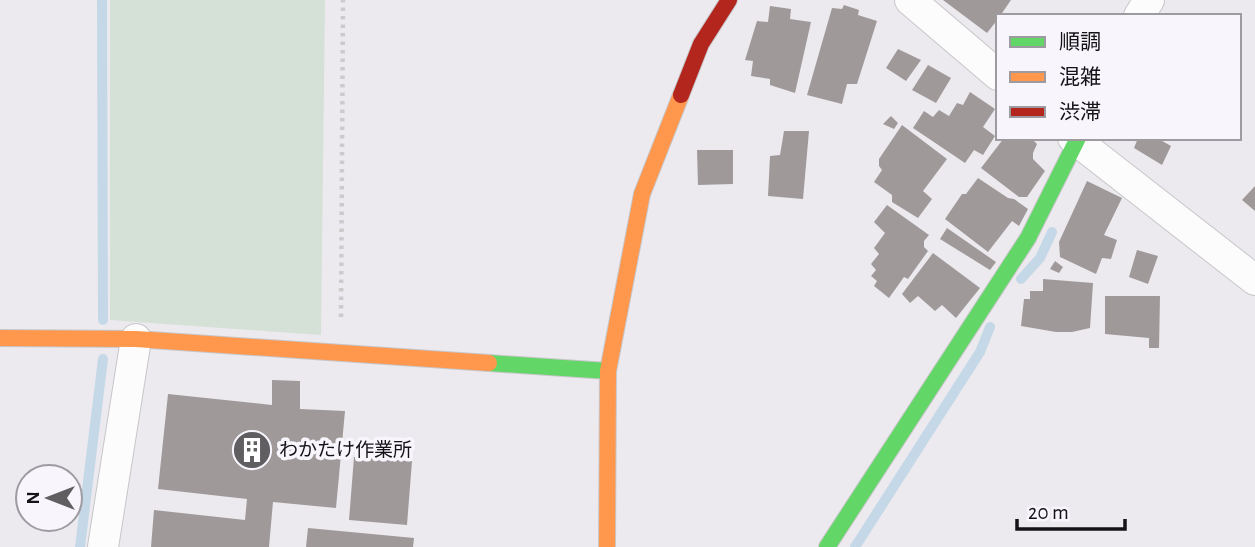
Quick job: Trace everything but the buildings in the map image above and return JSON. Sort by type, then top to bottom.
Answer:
[{"type":"street","points":[[607,547],[608,372],[642,194],[701,44],[729,0]]},
{"type":"street","points":[[910,0],[996,73]]},
{"type":"street","points":[[827,547],[1028,237],[1076,140]]},
{"type":"street","points":[[1077,140],[1255,280]]},
{"type":"street","points":[[0,338],[136,339],[608,372]]},
{"type":"street","points":[[103,547],[136,339]]},
{"type":"path","points":[[341,353],[342,0]]},
{"type":"shaded area","points":[[110,0],[325,0],[321,335],[110,320]]},
{"type":"waterway","points":[[102,0],[103,320]]},
{"type":"waterway","points":[[1021,279],[1040,258],[1052,232]]},
{"type":"waterway","points":[[855,547],[980,352],[990,327]]},
{"type":"waterway","points":[[80,547],[103,359]]},
{"type":"traffic: fast","points":[[827,547],[1028,238],[1077,140]]},
{"type":"traffic: fast","points":[[489,363],[608,371]]},
{"type":"traffic: slow","points":[[607,547],[608,371],[642,194],[681,95]]},
{"type":"traffic: slow","points":[[0,338],[136,339],[489,363]]},
{"type":"traffic: jam","points":[[681,95],[701,44],[729,0]]},
{"type":"place","name":"わかたけ作業所","points":[[252,450]]}]
